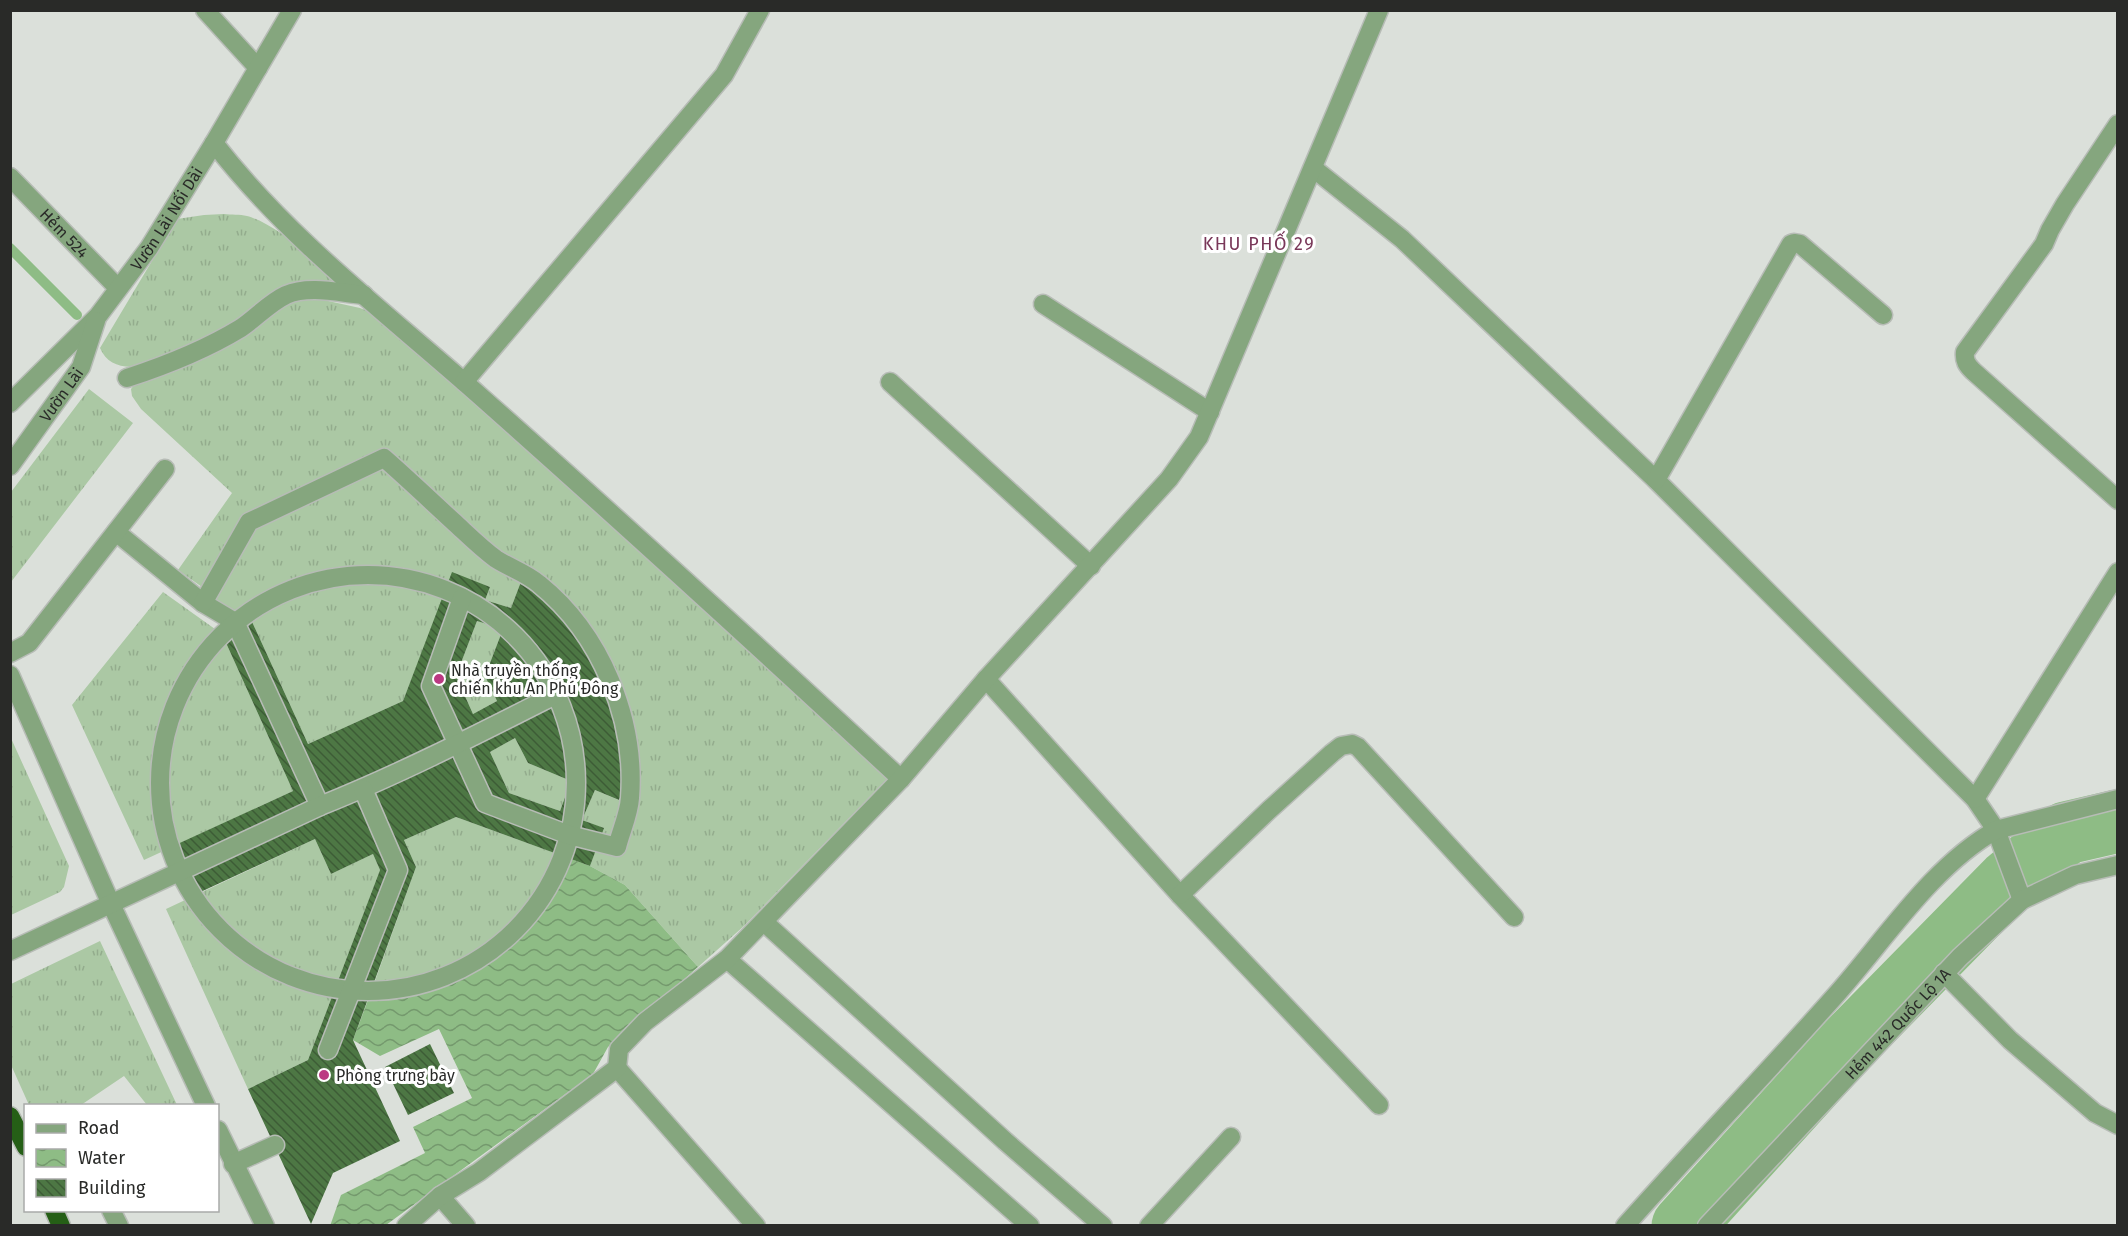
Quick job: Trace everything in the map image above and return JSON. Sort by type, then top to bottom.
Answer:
[{"type":"highway","points":[[10,1116],[24,1143]]},
{"type":"highway","points":[[55,1212],[61,1226]]},
{"type":"street","points":[[205,10],[258,68]]},
{"type":"street","name":"Vườn Lài Nối Dài","points":[[10,403],[98,316],[149,248],[214,144],[292,10]]},
{"type":"street","points":[[464,382],[724,75],[760,10]]},
{"type":"street","points":[[406,1226],[440,1196],[479,1172],[617,1068],[619,1049],[645,1022],[727,959],[765,922],[902,779],[986,679],[1169,479],[1199,436],[1210,412],[1379,10]]},
{"type":"street","points":[[2118,124],[2065,204],[2049,230],[2044,244],[1965,352],[1964,358],[1973,371],[2118,500]]},
{"type":"street","points":[[214,144],[240,177],[282,220],[672,567],[902,779]]},
{"type":"street","points":[[1313,168],[1402,239],[1656,480],[1975,799],[1996,830],[2016,885]]},
{"type":"street","name":"Hẻm 524","points":[[10,177],[118,288]]},
{"type":"street","points":[[1656,480],[1791,244],[1800,244],[1883,315]]},
{"type":"street","points":[[127,378],[164,366],[212,345],[244,326],[287,294],[312,290],[364,295]]},
{"type":"street","points":[[1043,304],[1210,412]]},
{"type":"street","name":"Vườn Lài","points":[[10,466],[81,368],[98,316]]},
{"type":"street","points":[[890,382],[1091,566]]},
{"type":"street","points":[[203,603],[249,522],[384,458],[498,560],[521,571],[553,596],[570,612],[584,631],[606,671],[622,718],[628,746],[629,804],[617,847],[569,835],[484,803],[431,686],[462,598]]},
{"type":"street","points":[[10,653],[29,643],[165,469]]},
{"type":"street","points":[[116,532],[203,603],[236,622],[320,806]]},
{"type":"street","points":[[1975,799],[2118,572]]},
{"type":"street","points":[[378,575],[413,580],[462,598],[493,617],[521,642],[543,672],[555,695],[573,748],[575,770],[574,813],[563,856],[543,897],[530,915],[498,947],[460,971],[418,986],[374,992],[351,991],[304,981],[282,972],[241,948],[207,914],[180,872],[168,839],[161,803],[163,748],[173,712],[188,678],[209,648],[236,622],[276,596],[308,583],[343,576],[378,575]]},
{"type":"street","points":[[10,675],[111,904],[205,1104]]},
{"type":"street","points":[[986,679],[1180,896],[1379,1104]]},
{"type":"street","points":[[10,951],[320,806],[363,789],[458,745],[555,695]]},
{"type":"street","points":[[1180,896],[1332,753],[1352,744],[1358,747],[1514,917]]},
{"type":"street","points":[[328,1050],[398,870],[363,789]]},
{"type":"street","points":[[1625,1226],[1835,996],[1943,870],[1981,839],[1996,830],[2118,799]]},
{"type":"street","name":"Hẻm 442 Quốc Lộ 1A","points":[[1707,1226],[1960,957],[2016,885],[2118,865]]},
{"type":"street","points":[[765,922],[1005,1141],[1103,1226]]},
{"type":"street","points":[[727,959],[1030,1226]]},
{"type":"street","points":[[1944,973],[2010,1040],[2096,1113],[2118,1125]]},
{"type":"street","points":[[617,1068],[756,1226]]},
{"type":"street","points":[[219,1132],[265,1226]]},
{"type":"street","points":[[1149,1226],[1231,1137]]},
{"type":"street","points":[[234,1164],[275,1145]]},
{"type":"street","points":[[440,1196],[466,1226]]},
{"type":"street","points":[[112,1212],[119,1226]]},
{"type":"green space","points":[[224,214],[247,216],[269,226],[309,254],[338,281],[331,289],[243,319],[167,358],[146,365],[127,367],[111,362],[100,348],[177,219]]},
{"type":"green space","points":[[310,297],[370,312],[456,386],[665,575],[668,572],[889,777],[744,926],[698,967],[625,885],[590,866],[603,828],[582,820],[595,790],[628,804],[622,718],[522,579],[511,608],[485,600],[490,587],[468,579],[445,594],[403,701],[308,744],[248,613],[235,622],[203,603],[209,592],[178,570],[232,493],[141,409],[132,396],[131,389],[135,384],[286,301]]},
{"type":"green space","points":[[89,389],[133,423],[11,582],[11,492]]},
{"type":"green space","points":[[163,592],[222,634],[293,791],[144,860],[72,705]]},
{"type":"green space","points":[[477,621],[503,629],[485,676],[497,701],[473,714],[456,676]]},
{"type":"green space","points":[[10,736],[69,866],[64,887],[60,892],[11,915]]},
{"type":"green space","points":[[515,738],[528,763],[571,781],[560,811],[509,793],[490,752]]},
{"type":"green space","points":[[456,817],[563,856],[531,913],[511,935],[488,954],[463,969],[435,980],[405,988],[371,992],[416,867],[404,840]]},
{"type":"green space","points":[[315,839],[331,874],[373,854],[380,870],[308,1060],[248,1089],[166,909]]},
{"type":"green space","points":[[100,941],[177,1104],[146,1104],[124,1076],[82,1104],[29,1104],[11,1065],[11,984]]},
{"type":"water","points":[[563,856],[590,866],[625,885],[698,967],[608,1047],[593,1074],[386,1225],[330,1226],[341,1195],[425,1153],[413,1127],[472,1098],[439,1029],[380,1056],[353,1040],[371,992],[405,988],[435,980],[463,969],[488,954],[511,935],[531,913]]},
{"type":"building","points":[[452,572],[490,587],[485,600],[511,608],[522,579],[536,590],[577,635],[598,673],[611,709],[622,763],[622,793],[619,800],[595,790],[582,820],[604,828],[590,866],[456,817],[404,840],[416,867],[353,1040],[400,1141],[333,1173],[311,1224],[248,1089],[308,1060],[380,870],[373,854],[331,874],[315,839],[194,895],[180,871],[171,847],[293,791],[222,634],[248,613],[308,744],[403,701]],"holes":[[[477,621],[503,629],[485,676],[497,701],[473,714],[456,676]],[[515,738],[528,763],[571,781],[560,811],[509,793],[490,752]]]},
{"type":"building","points":[[430,1044],[454,1093],[408,1115],[385,1067]]},
{"type":"waterway","points":[[10,248],[77,315]]},
{"type":"waterway","points":[[1683,1226],[1847,1045],[2008,881],[2066,833],[2118,821]]},
{"type":"place","name":"Nhà truyền thống chiến khu An Phú Đông","points":[[439,679]]},
{"type":"place","name":"Phòng trưng bày","points":[[324,1075]]},
{"type":"district","name":"KHU PHỐ 29","points":[[1259,244]]}]
